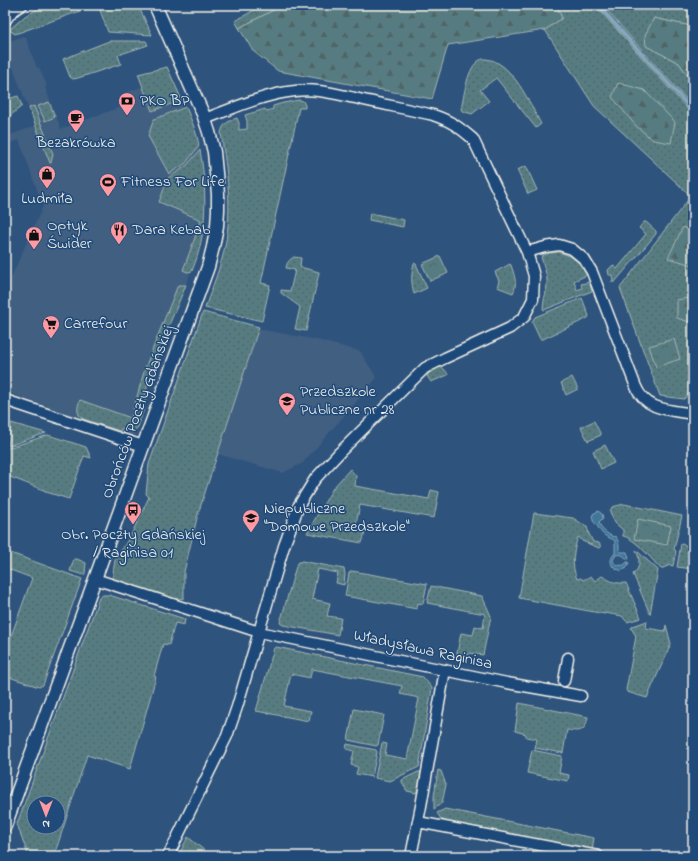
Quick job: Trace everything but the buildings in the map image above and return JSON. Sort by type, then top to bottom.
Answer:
[{"type":"street","points":[[5,21],[15,8],[22,5]]},
{"type":"street","name":"Obrońców Poczty Gdańskiej","points":[[5,826],[208,267],[217,226],[218,194],[214,152],[210,132],[155,5]]},
{"type":"street","points":[[168,856],[227,736],[237,707],[286,540],[299,505],[315,479],[340,452],[425,368],[510,328],[524,317],[533,299],[534,276],[527,252],[473,139],[459,127],[445,119],[433,115],[338,95],[305,90],[267,97],[205,119]]},
{"type":"street","points":[[527,252],[559,245],[572,249],[584,258],[592,272],[638,392],[643,399],[654,406],[693,414]]},
{"type":"street","points":[[5,400],[143,446]]},
{"type":"street","name":"Władysława Raginisa","points":[[95,579],[259,632],[507,683],[581,696]]},
{"type":"street","points":[[564,681],[568,658]]},
{"type":"street","points":[[411,856],[445,670]]},
{"type":"street","points":[[418,822],[598,856]]},
{"type":"shaded area","points":[[22,36],[26,38],[37,68],[39,67],[47,86],[45,87],[61,129],[131,103],[128,92],[171,76],[186,107],[198,139],[204,173],[205,204],[203,233],[200,248],[148,380],[144,408],[134,435],[5,392],[5,291],[43,206],[19,140],[10,143],[7,136],[35,126],[5,47],[7,42]]},
{"type":"shaded area","name":"Przedszkole Publiczne nr 28","points":[[259,329],[313,339],[360,351],[377,378],[303,463],[283,473],[217,454]]},
{"type":"shaded area","points":[[598,511],[602,514],[603,518],[599,522],[601,527],[609,535],[615,536],[619,550],[621,552],[627,552],[629,556],[629,559],[622,555],[616,555],[613,560],[614,563],[619,565],[624,565],[629,562],[626,569],[621,571],[612,566],[611,561],[615,554],[615,541],[604,535],[593,521],[593,514]]},
{"type":"green space","points":[[45,5],[97,5],[15,34],[9,30],[25,16]]},
{"type":"green space","points":[[98,5],[138,5],[152,35],[108,32]]},
{"type":"green space","points":[[263,5],[283,5],[239,28],[235,21]]},
{"type":"green space","points":[[283,5],[556,5],[562,18],[545,30],[448,45],[432,99],[278,71],[253,51],[239,28]]},
{"type":"green space","points":[[556,5],[595,5],[693,115],[693,389],[684,399],[660,396],[620,288],[691,196],[594,106],[545,30],[562,18]]},
{"type":"green space","points":[[602,5],[693,5],[690,26],[654,18],[646,46],[679,63],[693,83],[693,107]]},
{"type":"green space","points":[[693,5],[693,83],[679,63],[646,46],[645,35],[654,18],[690,26]]},
{"type":"green space","points":[[109,41],[146,41],[148,45],[118,55],[121,64],[78,78],[73,79],[70,77],[63,59]]},
{"type":"green space","points":[[486,59],[504,67],[512,75],[526,95],[541,124],[536,128],[496,78],[480,90],[489,101],[472,114],[462,111],[461,109],[465,90],[472,68],[480,60]]},
{"type":"green space","points":[[167,67],[182,100],[152,111],[138,74]]},
{"type":"green space","points":[[618,83],[644,90],[675,122],[671,143],[653,140],[636,126],[612,97]]},
{"type":"green space","points":[[18,96],[22,106],[5,120],[5,100]]},
{"type":"green space","points":[[299,100],[303,101],[305,108],[299,108],[261,283],[270,285],[262,321],[205,308],[221,262],[229,217],[228,190],[221,133],[223,127],[231,120],[237,118],[239,130],[247,129],[245,115],[265,109],[267,111],[273,109],[273,106]]},
{"type":"green space","points":[[49,102],[55,117],[45,121],[38,106]]},
{"type":"green space","points":[[34,106],[53,154],[51,163],[29,108]]},
{"type":"green space","points":[[186,107],[199,146],[185,164],[169,174],[148,136],[154,119]]},
{"type":"green space","points":[[200,150],[204,180],[205,211],[201,242],[197,257],[192,271],[187,272],[183,270],[201,220],[159,202],[168,178],[185,167]]},
{"type":"green space","points":[[526,166],[537,190],[528,194],[517,170]]},
{"type":"green space","points":[[370,213],[404,220],[403,227],[369,220]]},
{"type":"green space","points":[[644,222],[656,231],[656,234],[615,282],[611,282],[613,281],[612,275],[609,275],[608,270],[613,265],[617,269],[646,234],[639,228]]},
{"type":"green space","points":[[683,227],[693,232],[693,265],[668,258]]},
{"type":"green space","points":[[558,252],[568,255],[576,260],[582,266],[587,275],[574,281],[577,290],[582,288],[581,284],[589,282],[592,291],[544,310],[543,305],[547,279],[541,257]]},
{"type":"green space","points":[[440,256],[448,273],[430,281],[422,264]]},
{"type":"green space","points":[[294,257],[301,258],[300,267],[319,272],[306,331],[295,329],[300,307],[281,293],[281,290],[290,291],[295,270],[286,268],[288,261]]},
{"type":"green space","points":[[414,263],[416,264],[427,288],[414,294],[412,286],[412,271]]},
{"type":"green space","points":[[510,264],[515,279],[513,293],[497,287],[499,281],[495,272]]},
{"type":"green space","points":[[178,285],[186,285],[148,380],[144,408],[138,427],[133,431],[122,428],[120,431],[83,419],[79,415],[78,410],[80,400],[131,418],[145,368]]},
{"type":"green space","points":[[693,297],[693,323],[677,318],[677,300]]},
{"type":"green space","points":[[582,298],[589,316],[588,318],[543,339],[540,339],[532,322],[535,317]]},
{"type":"green space","points":[[203,312],[259,327],[198,514],[184,572],[184,598],[173,600],[112,579],[115,560],[131,535],[149,497],[146,494],[149,464]]},
{"type":"green space","points":[[674,339],[680,359],[656,367],[649,346]]},
{"type":"green space","points":[[437,367],[444,369],[448,375],[431,382],[427,376]]},
{"type":"green space","points":[[572,377],[578,389],[566,395],[561,383]]},
{"type":"green space","points":[[594,421],[601,435],[588,441],[581,427]]},
{"type":"green space","points":[[11,423],[46,433],[8,446]]},
{"type":"green space","points":[[48,435],[86,447],[91,458],[84,456],[69,499],[46,492],[5,475],[5,449]]},
{"type":"green space","points":[[605,445],[614,463],[601,469],[593,451]]},
{"type":"green space","points":[[350,469],[356,476],[355,486],[429,499],[431,490],[439,492],[434,518],[360,505],[355,529],[365,531],[362,543],[307,533],[333,488]]},
{"type":"green space","points":[[624,504],[682,516],[674,549],[676,551],[673,566],[670,565],[661,569],[638,545],[623,536],[623,530],[615,523],[610,512],[612,507]]},
{"type":"green space","points":[[534,513],[573,518],[587,527],[593,542],[599,543],[601,547],[599,548],[582,541],[578,537],[573,558],[577,579],[581,578],[583,580],[591,576],[595,581],[602,576],[613,582],[626,583],[641,618],[627,622],[622,616],[519,598]]},
{"type":"green space","points":[[638,519],[671,526],[667,545],[634,539]]},
{"type":"green space","points":[[681,544],[693,547],[693,569],[677,567]]},
{"type":"green space","points":[[636,550],[658,570],[650,614],[633,574],[639,566]]},
{"type":"green space","points":[[8,552],[82,579],[43,685],[39,687],[9,677],[9,675],[5,674],[5,653],[32,578],[5,568],[5,560]]},
{"type":"green space","points":[[74,559],[86,563],[84,575],[70,571]]},
{"type":"green space","points":[[302,561],[344,569],[344,585],[336,583],[338,573],[318,569],[312,599],[330,603],[327,616],[341,618],[338,635],[283,625],[280,623],[297,563]]},
{"type":"green space","points":[[352,571],[427,584],[423,604],[418,603],[417,609],[345,596],[349,573]]},
{"type":"green space","points":[[431,586],[482,596],[491,616],[483,655],[469,653],[467,660],[456,658],[461,633],[473,635],[475,626],[483,628],[485,614],[427,603]]},
{"type":"green space","points":[[103,595],[109,595],[185,619],[184,625],[175,623],[169,645],[163,644],[154,676],[156,677],[130,769],[87,755],[66,819],[66,795],[28,795],[99,598]]},
{"type":"green space","points":[[647,621],[646,628],[665,631],[666,625],[671,644],[647,698],[627,692],[626,690],[636,636],[631,628]]},
{"type":"green space","points":[[276,647],[423,677],[432,688],[419,767],[390,781],[375,778],[382,743],[387,744],[385,755],[407,759],[419,698],[400,694],[402,686],[312,669],[310,678],[291,674],[284,706],[311,711],[309,721],[256,711],[274,648]]},
{"type":"green space","points":[[519,703],[588,717],[587,722],[582,730],[567,730],[563,753],[535,748],[537,739],[526,737],[526,734],[515,731]]},
{"type":"green space","points":[[354,709],[384,715],[378,745],[376,746],[348,740]]},
{"type":"green space","points":[[347,744],[376,750],[377,752],[372,777],[356,774],[358,767],[351,765],[354,751],[346,749]]},
{"type":"green space","points":[[532,750],[562,756],[559,773],[569,775],[568,781],[527,773]]},
{"type":"green space","points":[[438,770],[441,771],[446,785],[442,803],[434,809],[434,796]]},
{"type":"green space","points":[[421,772],[419,786],[416,793],[407,791],[402,780]]},
{"type":"green space","points":[[26,799],[26,835],[61,835],[54,856],[28,855],[17,824]]},
{"type":"green space","points":[[445,809],[594,838],[592,850],[447,822],[441,819],[437,813]]},
{"type":"green space","points":[[188,837],[211,856],[178,856]]},
{"type":"waterway","points":[[598,5],[693,111]]},
{"type":"place","name":"PKO BP","points":[[127,116]]},
{"type":"place","name":"Bezakrówka","points":[[76,133]]},
{"type":"place","name":"Ludmiła","points":[[47,189]]},
{"type":"place","name":"Fitness For Life","points":[[108,197]]},
{"type":"place","name":"Dara Kebab","points":[[119,245]]},
{"type":"place","name":"Optyk Świder","points":[[34,250]]},
{"type":"place","name":"Carrefour","points":[[51,339]]},
{"type":"place","name":"Przedszkole Publiczne nr 28","points":[[287,416]]},
{"type":"place","name":"Obr. Poczty Gdańskiej / Raginisa 01","points":[[133,525]]},
{"type":"place","name":"Niepubliczne \"Domowe Przedszkole\"","points":[[251,533]]}]
